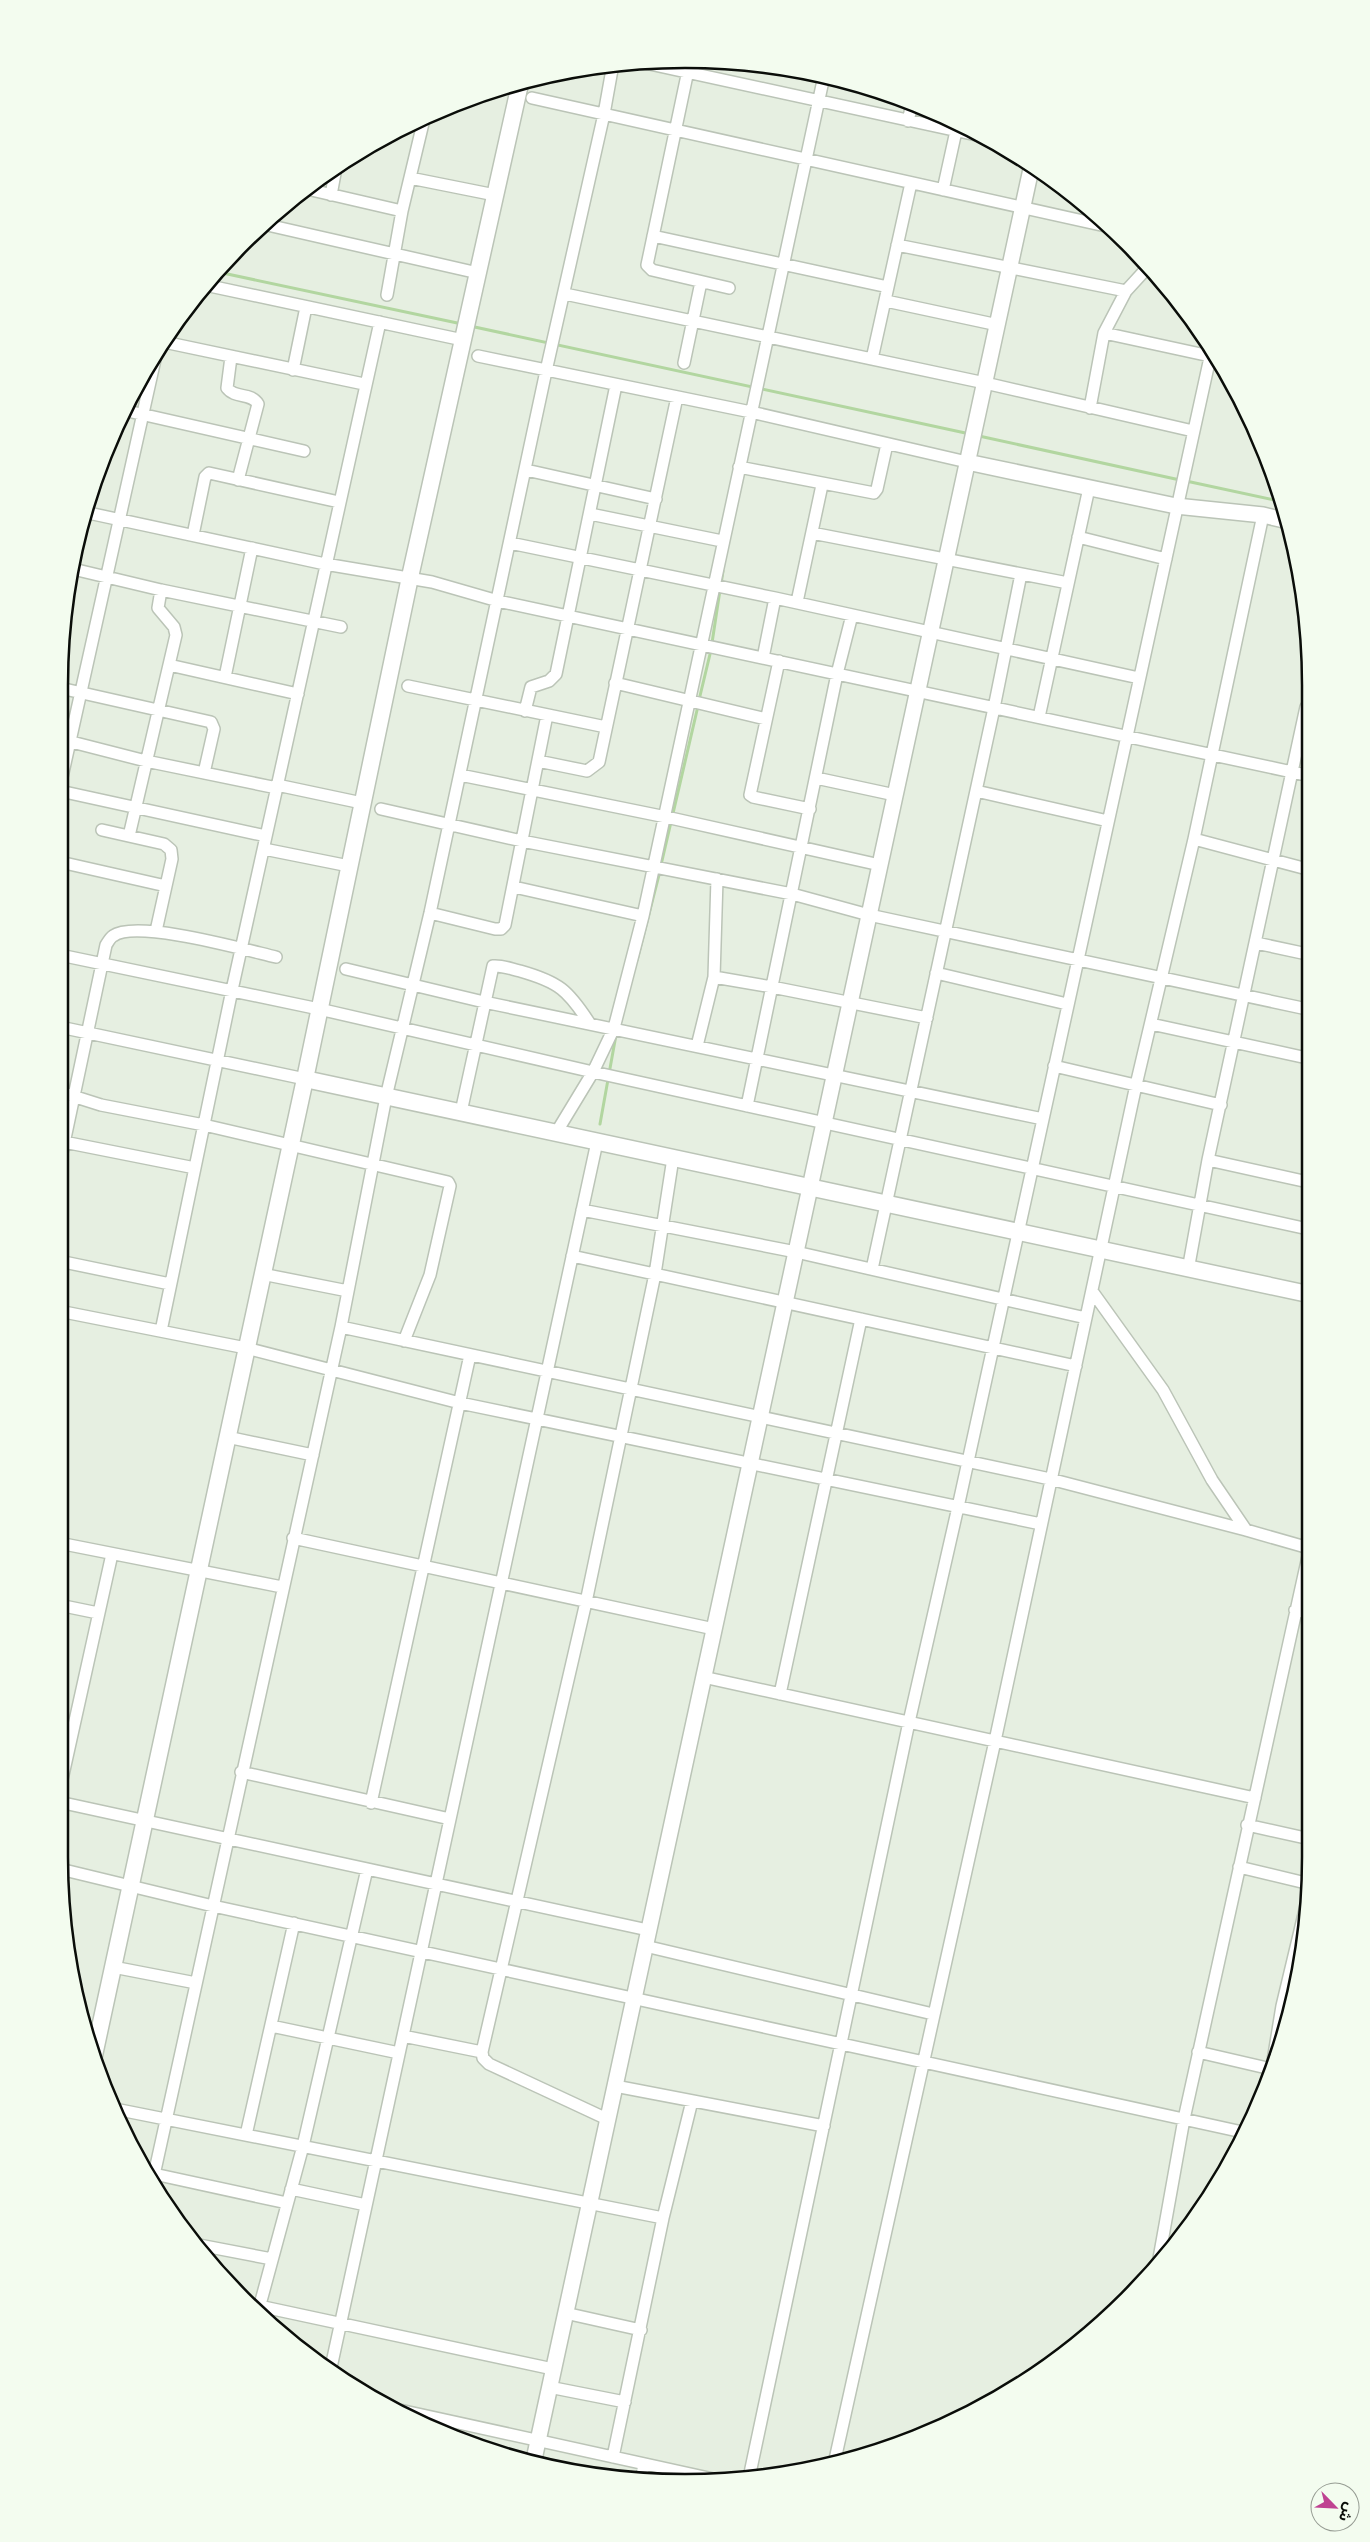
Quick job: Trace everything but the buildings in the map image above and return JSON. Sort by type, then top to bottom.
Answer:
[{"type":"main road","points":[[97,2043],[305,1080],[410,577],[518,91]]},
{"type":"main road","points":[[305,1080],[1302,1293]]},
{"type":"street","points":[[689,68],[652,236],[648,268],[729,288]]},
{"type":"street","points":[[694,68],[818,101],[959,132]]},
{"type":"street","points":[[154,2173],[241,1772],[341,1327],[386,1097],[430,913],[612,72]]},
{"type":"street","points":[[556,1133],[593,1072],[614,1028],[643,916],[666,817],[722,541],[822,83]]},
{"type":"street","points":[[532,98],[943,190],[1088,218]]},
{"type":"street","points":[[908,122],[910,111]]},
{"type":"street","points":[[387,294],[402,211],[422,127]]},
{"type":"street","points":[[943,190],[956,131]]},
{"type":"street","points":[[534,2455],[1029,173]]},
{"type":"street","points":[[331,195],[334,177]]},
{"type":"street","points":[[410,178],[495,195]]},
{"type":"street","points":[[872,359],[911,183]]},
{"type":"street","points":[[314,191],[402,211]]},
{"type":"street","points":[[272,226],[478,273]]},
{"type":"street","points":[[652,236],[888,287]]},
{"type":"street","points":[[897,245],[1010,266],[1126,292]]},
{"type":"street","points":[[1090,408],[1104,333],[1126,292],[1144,272]]},
{"type":"street","points":[[684,362],[701,282]]},
{"type":"street","points":[[214,287],[380,322],[464,336]]},
{"type":"street","points":[[565,294],[985,383],[1193,431]]},
{"type":"street","points":[[886,301],[998,324]]},
{"type":"street","points":[[293,370],[306,306]]},
{"type":"street","points":[[160,1331],[364,384],[380,322]]},
{"type":"street","points":[[1104,333],[1206,354]]},
{"type":"street","points":[[171,344],[364,384]]},
{"type":"street","points":[[478,356],[751,412],[967,462],[1176,506],[1263,515],[1279,519]]},
{"type":"street","points":[[232,357],[228,388],[232,393],[254,399],[258,404],[238,480]]},
{"type":"street","points":[[751,2471],[853,1995],[909,1722],[968,1462],[1209,359]]},
{"type":"street","points":[[68,733],[82,693],[152,373]]},
{"type":"street","points":[[525,711],[531,687],[549,681],[556,674],[597,486],[616,385]]},
{"type":"street","points":[[538,761],[587,771],[599,762],[677,397]]},
{"type":"street","points":[[131,412],[304,451]]},
{"type":"street","points":[[739,467],[822,485],[874,493],[877,488],[887,444]]},
{"type":"street","points":[[526,470],[656,499]]},
{"type":"street","points":[[193,536],[206,475],[210,473],[339,502]]},
{"type":"street","points":[[797,602],[822,485]]},
{"type":"street","points":[[1039,717],[1089,488]]},
{"type":"street","points":[[92,514],[326,564],[410,577],[498,601],[701,646],[779,661],[1302,774]]},
{"type":"street","points":[[590,514],[722,541]]},
{"type":"street","points":[[836,2455],[995,1741],[1136,1085],[1194,839],[1263,515]]},
{"type":"street","points":[[812,533],[1068,583]]},
{"type":"street","points":[[1078,538],[1166,559]]},
{"type":"street","points":[[510,543],[797,602],[1139,678]]},
{"type":"street","points":[[225,677],[252,548]]},
{"type":"street","points":[[78,570],[161,590],[341,627]]},
{"type":"street","points":[[872,1270],[1007,648],[1021,574]]},
{"type":"street","points":[[129,836],[176,630],[158,608],[161,590]]},
{"type":"street","points":[[763,658],[776,598]]},
{"type":"street","points":[[747,1106],[837,674],[852,614]]},
{"type":"street","points":[[779,661],[750,795],[753,798],[810,810]]},
{"type":"street","points":[[169,665],[298,694]]},
{"type":"street","points":[[615,683],[766,719]]},
{"type":"street","points":[[408,686],[606,727]]},
{"type":"street","points":[[68,690],[211,722],[214,729],[204,773]]},
{"type":"street","points":[[430,913],[502,929],[505,925],[547,715]]},
{"type":"street","points":[[1188,1270],[1208,1160],[1275,860],[1302,726]]},
{"type":"street","points":[[68,742],[146,761],[362,803]]},
{"type":"street","points":[[460,775],[666,817],[880,865]]},
{"type":"street","points":[[816,778],[895,795]]},
{"type":"street","points":[[976,792],[1108,821]]},
{"type":"street","points":[[68,793],[266,836]]},
{"type":"street","points":[[381,809],[522,841],[654,865],[792,894],[869,915],[1302,1008]]},
{"type":"street","points":[[102,830],[164,844],[169,847],[172,859],[156,931]]},
{"type":"street","points":[[1194,839],[1302,867]]},
{"type":"street","points":[[264,849],[349,866]]},
{"type":"street","points":[[68,864],[166,886]]},
{"type":"street","points":[[697,1046],[714,977],[717,879]]},
{"type":"street","points":[[514,887],[643,916]]},
{"type":"street","points":[[68,1121],[106,945],[112,936],[128,931],[156,931],[276,957]]},
{"type":"street","points":[[1256,943],[1302,953]]},
{"type":"street","points":[[68,958],[319,1009],[593,1072],[1302,1228]]},
{"type":"street","points":[[461,1112],[490,972],[493,966],[498,965],[534,975],[558,985],[573,998],[590,1024]]},
{"type":"street","points":[[346,969],[484,1002],[1043,1119]]},
{"type":"street","points":[[936,974],[1067,1004]]},
{"type":"street","points":[[714,977],[927,1018]]},
{"type":"street","points":[[1151,1024],[1302,1057]]},
{"type":"street","points":[[68,1029],[305,1080]]},
{"type":"street","points":[[1054,1066],[1221,1105]]},
{"type":"street","points":[[68,1094],[101,1105],[204,1125],[443,1179],[450,1186],[430,1275],[404,1341]]},
{"type":"street","points":[[332,2363],[597,1142]]},
{"type":"street","points":[[68,1143],[195,1168]]},
{"type":"street","points":[[608,2119],[489,2064],[483,2058],[482,2052],[586,1602],[654,1274],[673,1158]]},
{"type":"street","points":[[1208,1160],[1302,1181]]},
{"type":"street","points":[[582,1210],[796,1252],[1086,1318]]},
{"type":"street","points":[[572,1256],[1076,1366]]},
{"type":"street","points":[[68,1263],[170,1284]]},
{"type":"street","points":[[262,1274],[348,1291]]},
{"type":"street","points":[[1092,1291],[1163,1390],[1212,1480],[1246,1530]]},
{"type":"street","points":[[68,1313],[246,1348],[332,1368],[460,1403],[1041,1524]]},
{"type":"street","points":[[780,1694],[861,1319]]},
{"type":"street","points":[[341,1327],[1050,1479],[1302,1546]]},
{"type":"street","points":[[371,1803],[470,1355]]},
{"type":"street","points":[[227,1437],[312,1455]]},
{"type":"street","points":[[293,1538],[714,1629]]},
{"type":"street","points":[[68,1545],[282,1587]]},
{"type":"street","points":[[68,1748],[112,1554]]},
{"type":"street","points":[[1160,2250],[1198,2052],[1302,1581]]},
{"type":"street","points":[[68,1607],[98,1613]]},
{"type":"street","points":[[1295,1610],[1302,1612]]},
{"type":"street","points":[[703,1677],[1255,1798]]},
{"type":"street","points":[[241,1772],[371,1803],[450,1819]]},
{"type":"street","points":[[68,1804],[648,1930]]},
{"type":"street","points":[[1248,1825],[1302,1837]]},
{"type":"street","points":[[1239,1867],[1301,1882]]},
{"type":"street","points":[[259,2304],[303,2146],[367,1869]]},
{"type":"street","points":[[68,1871],[213,1906],[1238,2131]]},
{"type":"street","points":[[246,2135],[294,1923]]},
{"type":"street","points":[[645,1946],[933,2014]]},
{"type":"street","points":[[113,1967],[196,1983]]},
{"type":"street","points":[[271,2026],[399,2053]]},
{"type":"street","points":[[403,2036],[482,2052]]},
{"type":"street","points":[[1198,2052],[1265,2067]]},
{"type":"street","points":[[615,2086],[824,2126]]},
{"type":"street","points":[[613,2458],[663,2218],[692,2101]]},
{"type":"street","points":[[123,2111],[663,2218]]},
{"type":"street","points":[[159,2180],[287,2203]]},
{"type":"street","points":[[291,2189],[366,2205]]},
{"type":"street","points":[[206,2246],[272,2259]]},
{"type":"street","points":[[266,2311],[340,2324],[553,2369]]},
{"type":"street","points":[[565,2313],[641,2330]]},
{"type":"street","points":[[549,2386],[625,2402]]},
{"type":"street","points":[[426,2417],[690,2474]]},
{"type":"street","points":[[642,2473],[644,2464]]},
{"type":"waterway","points":[[225,274],[462,324]]},
{"type":"waterway","points":[[470,326],[970,434]]},
{"type":"waterway","points":[[979,436],[1180,480]]},
{"type":"waterway","points":[[1186,481],[1274,500]]},
{"type":"waterway","points":[[721,584],[723,571]]},
{"type":"waterway","points":[[712,643],[720,590]]},
{"type":"waterway","points":[[699,700],[711,650]]},
{"type":"waterway","points":[[661,865],[698,706]]},
{"type":"waterway","points":[[637,960],[660,871]]},
{"type":"waterway","points":[[600,1124],[616,1035]]}]
